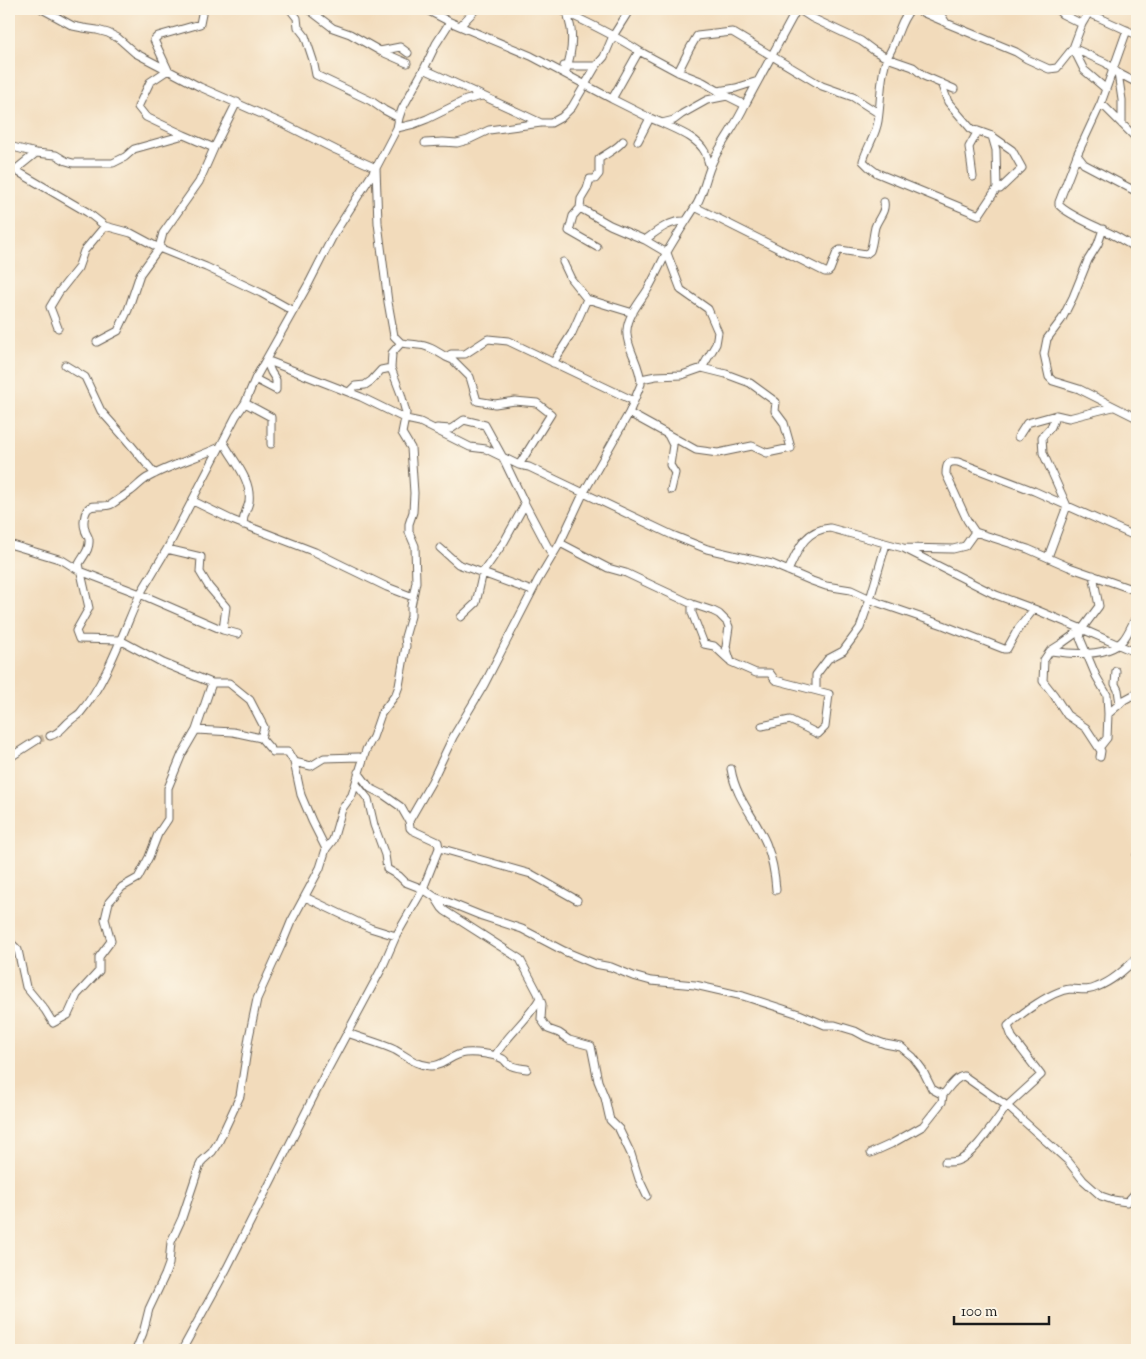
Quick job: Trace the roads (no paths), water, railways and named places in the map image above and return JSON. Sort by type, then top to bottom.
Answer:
[{"type":"street","points":[[42,9],[73,26],[108,33],[118,38],[135,53],[200,87],[237,102],[376,168]]},
{"type":"street","points":[[168,70],[154,40],[158,36],[200,24],[203,9]]},
{"type":"street","points":[[290,9],[297,18],[298,27],[305,36],[316,75],[371,100],[399,118]]},
{"type":"street","points":[[308,9],[334,28],[350,34],[380,51],[407,63]]},
{"type":"street","points":[[460,26],[476,9]]},
{"type":"street","points":[[559,9],[745,105]]},
{"type":"street","points":[[425,143],[457,143],[489,130],[551,123],[562,117],[572,107],[596,66],[604,57],[613,36],[630,9]]},
{"type":"street","points":[[409,821],[629,413],[641,384],[641,379],[626,336],[627,326],[667,252],[699,201],[710,167],[722,144],[738,121],[797,9],[862,41],[887,58],[913,66],[924,76],[954,89]]},
{"type":"street","points":[[911,9],[901,26],[884,65],[879,96],[878,122],[864,161],[877,173],[979,215],[997,188],[996,150],[992,136]]},
{"type":"street","points":[[915,9],[1016,52],[1049,69],[1057,68],[1072,48],[1082,24],[1090,11],[1137,35]]},
{"type":"street","points":[[937,9],[946,23]]},
{"type":"street","points":[[1057,9],[1062,14],[1082,24]]},
{"type":"street","points":[[428,10],[450,22],[555,67],[585,85],[684,134],[697,142],[704,150],[710,167]]},
{"type":"street","points":[[565,74],[572,44],[568,13]]},
{"type":"street","points":[[50,736],[62,730],[78,715],[107,669],[140,594],[167,550],[221,444],[245,403],[255,379],[294,311],[334,234],[376,168],[436,44],[450,22]]},
{"type":"street","points":[[1127,30],[1116,71],[1077,155],[1059,205],[1061,208],[1120,238],[1137,249]]},
{"type":"street","points":[[678,72],[697,36],[732,32],[822,86],[852,97],[878,113]]},
{"type":"street","points":[[380,51],[400,47],[408,53]]},
{"type":"street","points":[[1072,48],[1098,59],[1137,83]]},
{"type":"street","points":[[1072,48],[1084,70],[1106,89]]},
{"type":"street","points":[[612,99],[639,51]]},
{"type":"street","points":[[555,67],[596,66]]},
{"type":"street","points":[[424,69],[541,123]]},
{"type":"street","points":[[168,70],[150,82],[138,107],[146,117],[214,148]]},
{"type":"street","points":[[1116,71],[1122,100],[1122,124]]},
{"type":"street","points":[[718,91],[758,81]]},
{"type":"street","points":[[941,83],[948,102],[972,130],[992,136],[1012,150],[1022,168],[1000,189],[997,188]]},
{"type":"street","points":[[397,128],[414,124],[466,100],[482,96]]},
{"type":"street","points":[[662,123],[674,120],[707,100],[727,96]]},
{"type":"street","points":[[97,342],[118,331],[128,310],[140,274],[159,248],[163,233],[199,182],[237,102]]},
{"type":"street","points":[[1101,103],[1137,138]]},
{"type":"street","points":[[638,141],[650,118]]},
{"type":"street","points":[[973,177],[969,147],[978,131]]},
{"type":"street","points":[[9,146],[56,156],[66,162],[113,163],[125,157],[134,149],[184,135]]},
{"type":"street","points":[[596,247],[569,231],[573,216],[580,208],[580,199],[590,179],[594,179],[599,174],[599,159],[610,150],[619,146],[622,141]]},
{"type":"street","points":[[36,153],[12,170],[87,212],[105,226],[130,233],[159,248],[206,267],[294,311]]},
{"type":"street","points":[[1077,155],[1084,164],[1137,192]]},
{"type":"street","points":[[376,168],[378,222],[394,336],[401,343],[424,346],[453,360],[470,377],[477,401],[495,404],[515,401],[537,403],[550,414],[520,465]]},
{"type":"street","points":[[695,207],[828,272],[837,252],[840,250],[866,254],[870,251],[874,242],[875,227],[885,208],[884,202]]},
{"type":"street","points":[[580,208],[610,225],[667,252],[681,290],[708,309],[718,332],[716,344],[702,368]]},
{"type":"street","points":[[644,240],[663,227],[678,220],[686,221]]},
{"type":"street","points":[[58,328],[50,307],[78,268],[84,251],[105,226]]},
{"type":"street","points":[[1103,229],[1098,244],[1088,260],[1062,319],[1046,339],[1044,354],[1049,377],[1053,380],[1079,389],[1137,418]]},
{"type":"street","points":[[563,262],[572,279],[587,299],[633,313]]},
{"type":"street","points":[[553,363],[572,333],[587,299]]},
{"type":"street","points":[[446,357],[451,354],[465,354],[488,339],[508,342],[634,401]]},
{"type":"street","points":[[136,1350],[148,1309],[169,1264],[171,1242],[182,1218],[199,1167],[219,1141],[240,1096],[257,999],[291,922],[320,868],[326,849],[333,840],[342,809],[352,795],[362,760],[382,714],[396,694],[399,686],[406,646],[405,637],[411,616],[416,582],[415,546],[409,532],[409,524],[413,512],[411,448],[402,433],[406,413],[391,368],[392,353],[401,343]]},
{"type":"street","points":[[255,379],[276,390],[276,380],[266,360]]},
{"type":"street","points":[[266,360],[349,392],[406,419],[420,422],[470,447],[486,449],[520,465],[529,467],[672,535],[707,549],[772,564],[812,582],[851,590],[870,599],[1004,649],[1007,649],[1018,629],[1034,610]]},
{"type":"street","points":[[65,365],[85,377],[101,411],[155,474]]},
{"type":"street","points":[[349,392],[354,386],[365,385],[381,370],[391,368]]},
{"type":"street","points":[[629,413],[696,450],[718,453],[752,446],[768,453],[791,448],[784,423],[775,411],[776,402],[750,383],[702,368],[682,375],[656,376],[641,379]]},
{"type":"street","points":[[245,403],[271,417],[271,444]]},
{"type":"street","points":[[1051,426],[1069,418],[1114,407]]},
{"type":"street","points":[[1018,437],[1027,423],[1056,415],[1069,418]]},
{"type":"street","points":[[1048,557],[1067,506],[1043,453],[1042,437],[1051,426],[1056,415]]},
{"type":"street","points":[[433,428],[451,429],[464,420],[485,425],[552,555]]},
{"type":"street","points":[[668,435],[672,445],[670,465],[675,473],[671,490]]},
{"type":"street","points":[[221,444],[147,478],[111,505],[90,507],[85,516],[84,529],[89,540],[87,553],[79,564],[89,608],[76,631],[78,639],[120,640],[163,663],[212,683],[229,683],[250,700],[264,727],[261,738]]},
{"type":"street","points":[[221,444],[240,468],[248,486],[249,502],[243,516],[243,524]]},
{"type":"street","points":[[1137,537],[1017,484],[958,462],[952,461],[948,463],[946,468],[946,474],[967,520],[975,532],[1028,549],[1069,567],[1137,591]]},
{"type":"street","points":[[193,501],[232,520],[315,552],[413,597]]},
{"type":"street","points":[[461,617],[476,603],[483,572],[504,542],[525,504]]},
{"type":"street","points":[[788,571],[801,544],[808,537],[823,528],[830,528],[903,548],[953,550],[965,546],[975,532]]},
{"type":"street","points":[[560,543],[608,568],[626,573],[692,604],[713,611],[727,622],[729,627],[726,647],[731,662]]},
{"type":"street","points":[[9,544],[62,560],[80,571],[140,594],[223,630],[238,634]]},
{"type":"street","points":[[816,690],[816,675],[828,659],[843,651],[860,628],[886,544]]},
{"type":"street","points":[[440,548],[458,564],[532,591]]},
{"type":"street","points":[[903,548],[996,595],[1137,653]]},
{"type":"street","points":[[167,550],[201,557],[200,572],[226,607],[223,630]]},
{"type":"street","points":[[1093,575],[1099,606],[1082,629],[1050,651],[1044,660],[1043,681],[1067,715],[1086,728],[1101,751],[1100,757]]},
{"type":"street","points":[[692,604],[692,613],[704,644],[714,646],[731,662],[756,674],[770,674],[775,680],[829,694],[825,727],[818,734],[790,720],[762,726]]},
{"type":"street","points":[[1050,651],[1078,654],[1104,651],[1118,645],[1125,638],[1137,616]]},
{"type":"street","points":[[1082,629],[1080,638],[1096,676],[1107,695],[1107,738],[1099,748]]},
{"type":"street","points":[[1116,671],[1115,684],[1120,704]]},
{"type":"street","points":[[9,941],[18,950],[26,987],[53,1023],[68,1015],[77,995],[100,971],[100,957],[111,941],[105,919],[109,902],[122,887],[138,878],[158,834],[168,819],[168,788],[182,754],[196,730],[212,683]]},
{"type":"street","points":[[1108,714],[1137,693]]},
{"type":"street","points":[[196,730],[233,732],[261,738],[273,752],[288,752],[294,762],[301,795],[326,849]]},
{"type":"street","points":[[9,758],[36,740]]},
{"type":"street","points":[[294,762],[311,766],[324,758],[359,757],[362,760]]},
{"type":"street","points":[[731,768],[733,782],[766,844],[775,873],[776,890]]},
{"type":"street","points":[[182,1350],[227,1268],[323,1078],[382,968],[396,936],[423,889],[439,848],[438,842],[412,830],[401,807],[370,788],[358,772]]},
{"type":"street","points":[[356,784],[368,800],[374,825],[385,855],[387,869],[405,882],[423,889],[435,897],[482,916],[522,929],[564,951],[595,964],[611,967],[651,981],[695,985],[743,996],[799,1014],[824,1025],[835,1025],[901,1047],[913,1057],[922,1069],[932,1089],[943,1095]]},
{"type":"street","points":[[439,848],[530,874],[577,900]]},
{"type":"street","points":[[304,897],[370,928],[396,936]]},
{"type":"street","points":[[435,897],[445,911],[518,958],[540,998],[542,1004],[541,1020],[548,1029],[559,1033],[569,1040],[591,1046],[598,1081],[605,1098],[610,1120],[619,1129],[631,1154],[638,1179],[647,1196]]},
{"type":"street","points":[[945,1162],[957,1161],[974,1149],[1007,1106],[1041,1075],[1012,1037],[1008,1026],[1018,1016],[1056,992],[1071,989],[1083,991],[1109,982],[1137,958]]},
{"type":"street","points":[[495,1056],[501,1046],[533,1010],[540,998]]},
{"type":"street","points":[[348,1033],[395,1050],[420,1064],[439,1065],[462,1053],[472,1053],[495,1056],[515,1067],[527,1069]]},
{"type":"street","points":[[870,1153],[892,1144],[922,1126],[942,1102],[943,1095],[960,1076],[964,1076],[1007,1106],[1068,1161],[1082,1180],[1101,1196],[1127,1202],[1137,1191]]},
{"type":"tunnel","points":[[37,740],[50,736]]}]
